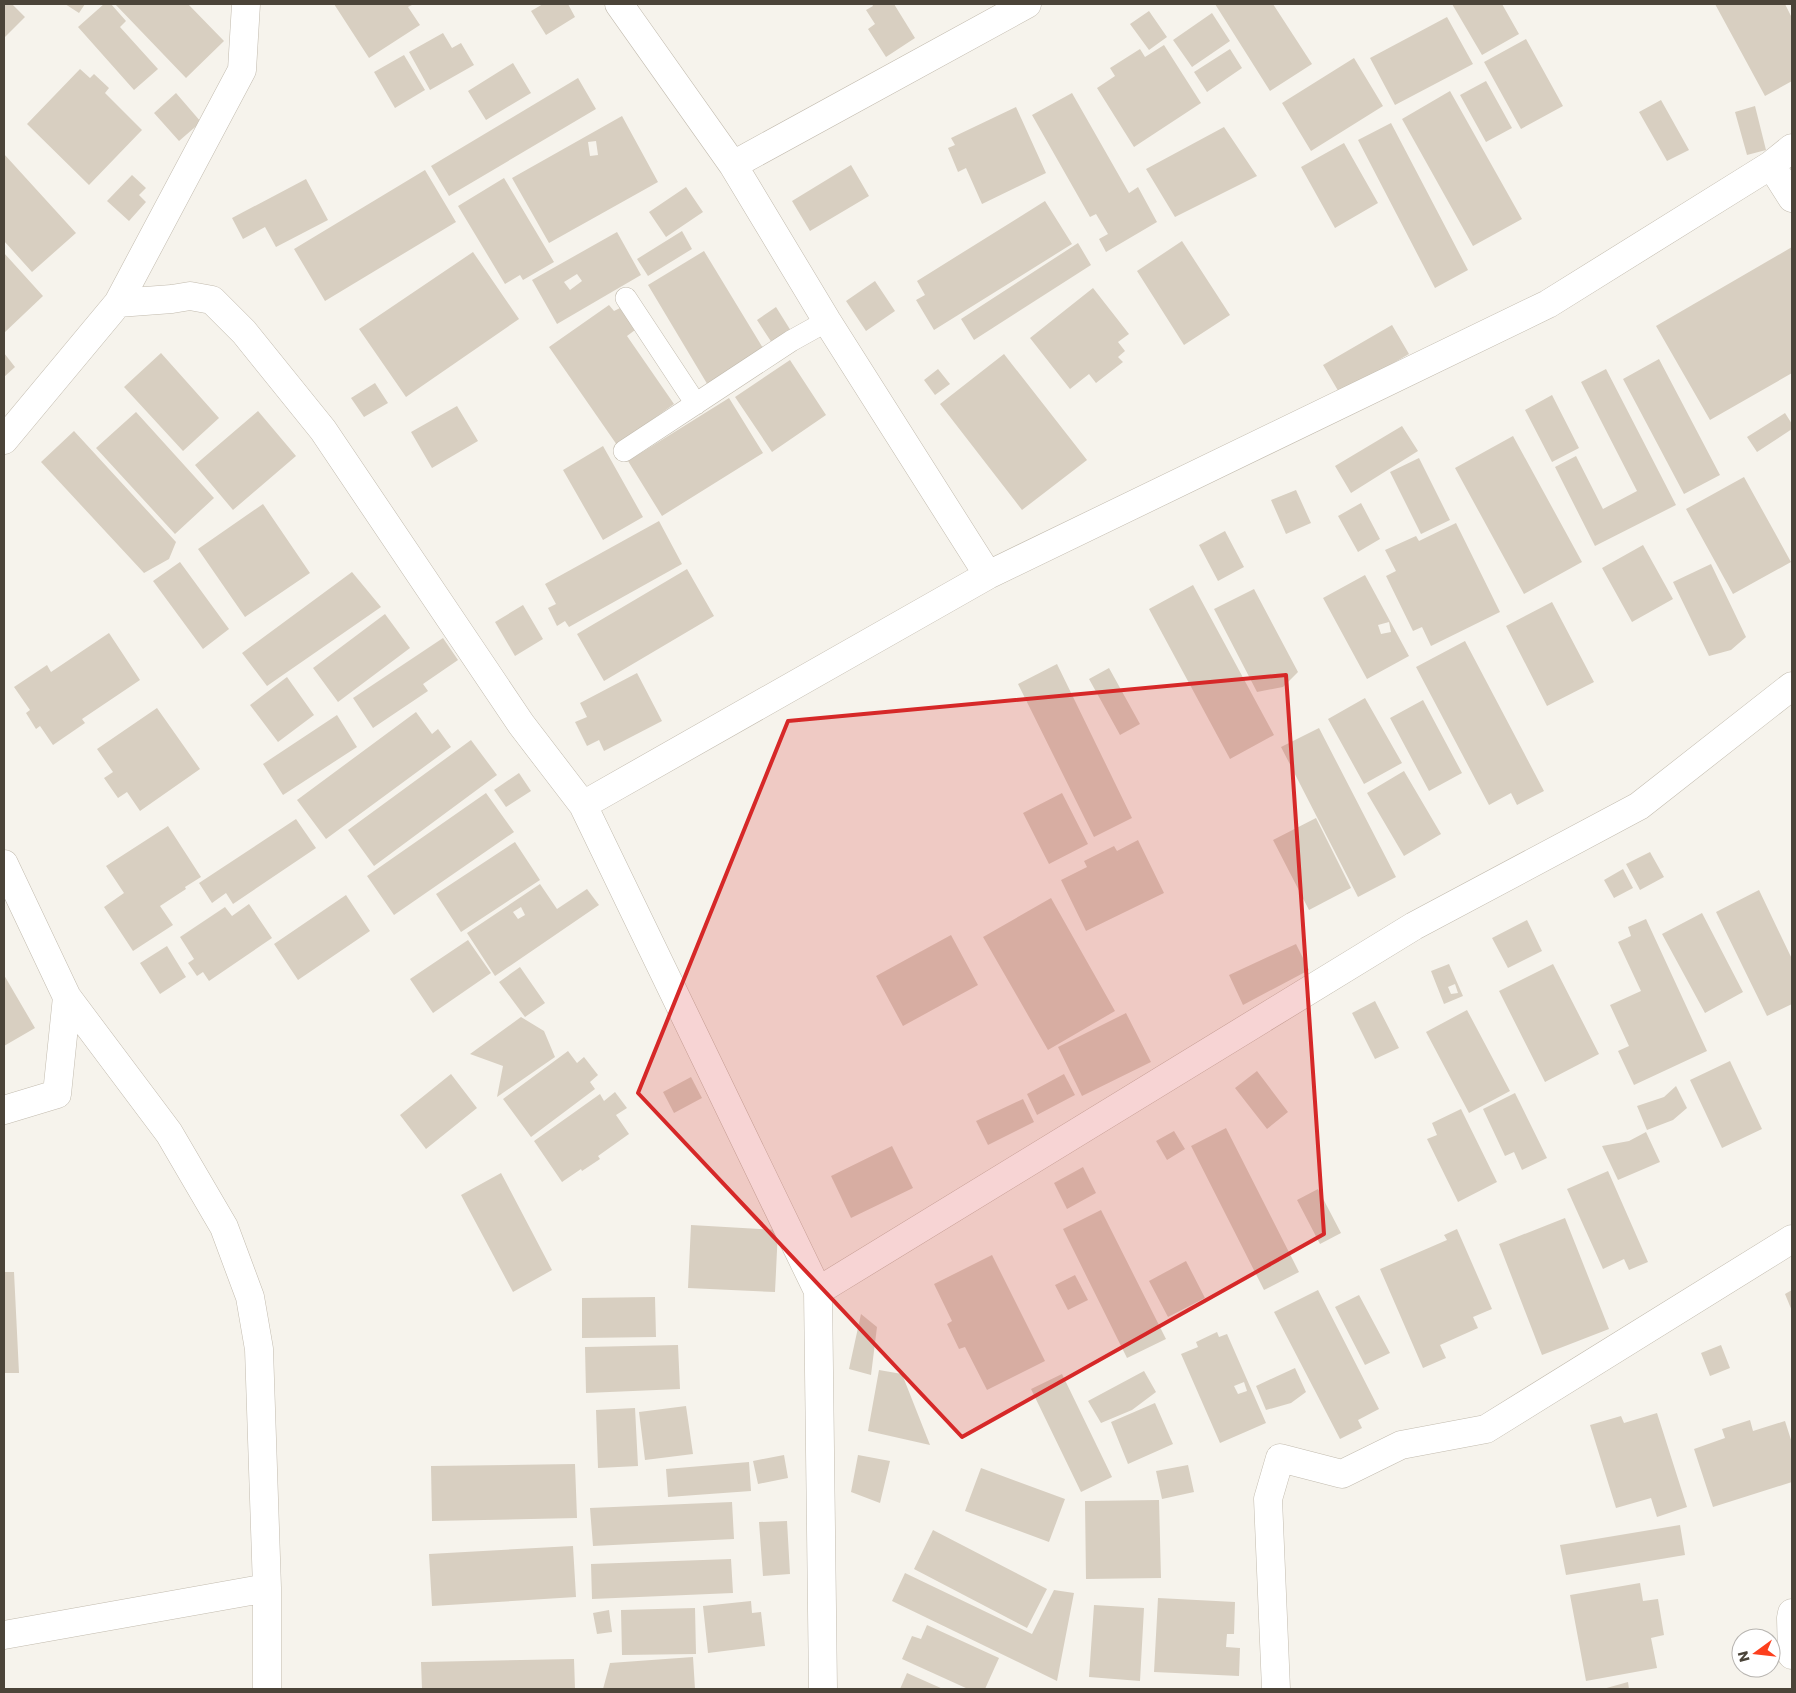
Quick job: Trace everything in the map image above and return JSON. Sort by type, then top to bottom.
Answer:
[{"type":"street","points":[[4,440],[118,303],[242,70],[246,4]]},
{"type":"street","points":[[619,4],[733,165],[827,320],[988,575]]},
{"type":"street","points":[[733,165],[1027,4]]},
{"type":"street","points":[[583,805],[988,575],[1548,304],[1771,165],[1792,148]]},
{"type":"street","points":[[1771,165],[1792,198]]},
{"type":"street","points":[[118,303],[190,296],[212,300],[244,332],[323,430],[520,724],[583,805],[818,1291],[823,1689]]},
{"type":"street","points":[[818,1291],[1414,926],[1639,806],[1792,686]]},
{"type":"street","points":[[4,864],[67,997],[169,1133],[224,1227],[250,1297],[259,1349],[267,1588],[267,1689]]},
{"type":"street","points":[[4,1110],[57,1094],[67,997]]},
{"type":"street","points":[[1276,1689],[1268,1498],[1280,1458],[1342,1474],[1401,1445],[1486,1429],[1792,1239]]},
{"type":"street","points":[[4,1635],[267,1588]]},
{"type":"street","points":[[1792,1613],[1792,1655]]},
{"type":"lane","points":[[626,298],[696,404]]},
{"type":"lane","points":[[624,451],[791,341],[827,320]]},
{"type":"highlighted area","points":[[1286,675],[1324,1234],[962,1437],[638,1093],[788,721]]},
{"type":"building","points":[[4,4],[12,4],[25,17],[4,38]]},
{"type":"building","points":[[65,4],[85,4],[79,13]]},
{"type":"building","points":[[104,4],[111,4],[126,21],[120,27],[158,69],[134,90],[78,27]]},
{"type":"building","points":[[115,4],[188,4],[224,41],[186,78]]},
{"type":"building","points":[[334,4],[414,4],[408,7],[420,25],[369,58]]},
{"type":"building","points":[[543,4],[568,4],[575,17],[546,35],[531,11]]},
{"type":"building","points":[[872,4],[894,4],[915,38],[886,57],[868,29],[875,24],[866,10],[873,6]]},
{"type":"building","points":[[1215,4],[1273,4],[1312,64],[1270,91]]},
{"type":"building","points":[[1452,4],[1502,4],[1519,34],[1482,55]]},
{"type":"building","points":[[1715,4],[1785,4],[1792,18],[1792,81],[1765,96]]},
{"type":"building","points":[[1149,11],[1167,37],[1149,50],[1130,24]]},
{"type":"building","points":[[1212,13],[1230,41],[1192,67],[1173,40]]},
{"type":"building","points":[[1447,17],[1473,64],[1395,105],[1370,58]]},
{"type":"building","points":[[443,33],[452,48],[461,43],[474,65],[430,90],[409,52]]},
{"type":"building","points":[[1526,39],[1563,106],[1521,129],[1484,62]]},
{"type":"building","points":[[1164,45],[1201,103],[1134,147],[1097,88],[1115,76],[1110,68],[1140,49],[1145,57]]},
{"type":"building","points":[[1230,49],[1242,68],[1207,92],[1194,72]]},
{"type":"building","points":[[404,55],[425,90],[395,108],[374,72]]},
{"type":"building","points":[[1354,58],[1383,106],[1311,151],[1282,103]]},
{"type":"building","points":[[513,63],[531,93],[486,120],[468,91]]},
{"type":"building","points":[[80,69],[90,78],[94,74],[109,88],[105,93],[142,130],[89,185],[27,124]]},
{"type":"building","points":[[578,78],[596,109],[449,196],[431,166]]},
{"type":"building","points":[[1486,81],[1512,128],[1486,142],[1460,95]]},
{"type":"building","points":[[1450,91],[1522,219],[1473,246],[1402,119]]},
{"type":"building","points":[[176,93],[201,122],[179,141],[154,113]]},
{"type":"building","points":[[1072,93],[1129,193],[1138,187],[1157,222],[1106,252],[1099,239],[1108,234],[1096,214],[1090,217],[1032,115]]},
{"type":"building","points":[[1661,100],[1689,150],[1667,161],[1639,112]]},
{"type":"building","points":[[1755,106],[1766,150],[1747,155],[1735,112]]},
{"type":"building","points":[[1016,107],[1046,173],[982,204],[966,168],[958,172],[948,148],[955,145],[951,138]]},
{"type":"building","points":[[622,116],[658,182],[549,243],[512,178]],"holes":[[[596,141],[598,155],[590,156],[588,142]]]},
{"type":"building","points":[[1391,123],[1468,270],[1435,288],[1358,140]]},
{"type":"building","points":[[1224,127],[1257,176],[1175,217],[1146,169]]},
{"type":"building","points":[[1344,143],[1378,203],[1335,228],[1301,167]]},
{"type":"building","points":[[4,154],[76,233],[32,272],[4,241]]},
{"type":"building","points":[[851,165],[869,196],[810,231],[792,201]]},
{"type":"building","points":[[425,170],[456,222],[325,301],[294,249]]},
{"type":"building","points":[[132,175],[146,188],[139,195],[146,202],[129,221],[107,201]]},
{"type":"building","points":[[504,178],[554,262],[523,280],[520,275],[505,284],[458,206]]},
{"type":"building","points":[[306,179],[328,220],[276,247],[265,227],[243,239],[232,218]]},
{"type":"building","points":[[686,187],[703,212],[666,237],[649,212]]},
{"type":"building","points":[[1045,201],[1072,244],[934,330],[916,300],[925,295],[917,281]]},
{"type":"building","points":[[682,231],[692,249],[648,276],[637,259]]},
{"type":"building","points":[[617,232],[641,275],[557,324],[532,280]],"holes":[[[577,274],[582,281],[570,290],[564,282]]]},
{"type":"building","points":[[1182,241],[1230,315],[1184,345],[1137,271]]},
{"type":"building","points":[[1078,243],[1091,265],[974,340],[961,319]]},
{"type":"building","points":[[1792,247],[1792,373],[1710,420],[1656,326]]},
{"type":"building","points":[[704,251],[766,353],[709,387],[648,285]]},
{"type":"building","points":[[473,252],[519,319],[406,397],[359,329]]},
{"type":"building","points":[[4,253],[43,296],[4,333]]},
{"type":"building","points":[[875,281],[895,311],[866,331],[846,301]]},
{"type":"building","points":[[1093,288],[1129,334],[1118,342],[1125,351],[1118,357],[1123,362],[1096,383],[1089,374],[1070,389],[1030,338]]},
{"type":"building","points":[[609,305],[614,311],[620,308],[635,330],[627,336],[674,404],[617,445],[549,347]]},
{"type":"building","points":[[776,307],[791,331],[772,343],[757,320]]},
{"type":"building","points":[[1392,325],[1409,354],[1340,394],[1323,365]]},
{"type":"building","points":[[4,353],[15,367],[4,377]]},
{"type":"building","points":[[161,353],[219,418],[183,451],[124,387]]},
{"type":"building","points":[[1004,354],[1087,460],[1022,510],[940,404]]},
{"type":"building","points":[[1659,359],[1720,475],[1684,494],[1623,379]]},
{"type":"building","points":[[790,360],[826,415],[772,452],[735,397]]},
{"type":"building","points":[[938,369],[950,384],[935,395],[924,380]]},
{"type":"building","points":[[1606,369],[1676,505],[1595,546],[1555,467],[1576,456],[1603,509],[1637,491],[1581,382]]},
{"type":"building","points":[[375,383],[388,403],[364,417],[351,398]]},
{"type":"building","points":[[1552,395],[1579,448],[1552,462],[1525,410]]},
{"type":"building","points":[[729,398],[763,453],[662,516],[628,461]]},
{"type":"building","points":[[457,406],[478,441],[432,468],[411,432]]},
{"type":"building","points":[[258,411],[296,456],[233,510],[195,465]]},
{"type":"building","points":[[136,412],[214,498],[175,534],[96,448]]},
{"type":"building","points":[[1785,413],[1792,424],[1792,429],[1757,452],[1747,437]]},
{"type":"building","points":[[1402,426],[1418,451],[1351,493],[1335,466]]},
{"type":"building","points":[[74,431],[176,542],[169,559],[144,573],[41,462]]},
{"type":"building","points":[[1513,436],[1582,562],[1524,594],[1455,468]]},
{"type":"building","points":[[603,446],[643,517],[603,540],[563,470]]},
{"type":"building","points":[[1419,458],[1450,520],[1421,534],[1390,472]]},
{"type":"building","points":[[1744,477],[1791,562],[1733,594],[1686,509]]},
{"type":"building","points":[[1296,490],[1311,523],[1286,534],[1271,500]]},
{"type":"building","points":[[1361,503],[1380,539],[1358,552],[1338,516]]},
{"type":"building","points":[[263,504],[310,573],[245,617],[198,549]]},
{"type":"building","points":[[659,521],[682,564],[569,627],[565,621],[557,626],[548,608],[556,604],[545,584]]},
{"type":"building","points":[[1456,523],[1500,612],[1431,646],[1422,627],[1413,631],[1386,576],[1396,571],[1385,550],[1416,536],[1419,541]]},
{"type":"building","points":[[1225,531],[1244,567],[1218,581],[1199,545]]},
{"type":"building","points":[[1643,545],[1673,599],[1632,622],[1602,568]]},
{"type":"building","points":[[180,562],[229,629],[203,649],[153,581]]},
{"type":"building","points":[[1711,564],[1746,637],[1731,650],[1709,656],[1673,582]]},
{"type":"building","points":[[687,569],[714,616],[604,681],[577,634]]},
{"type":"building","points":[[352,572],[381,607],[267,686],[242,653]]},
{"type":"building","points":[[1365,575],[1409,656],[1367,679],[1323,598]],"holes":[[[1389,622],[1391,632],[1381,634],[1378,625]]]},
{"type":"building","points":[[1193,585],[1274,735],[1230,759],[1149,609]]},
{"type":"building","points":[[1254,589],[1298,672],[1283,687],[1257,692],[1214,609]]},
{"type":"building","points":[[1552,602],[1594,682],[1547,706],[1506,626]]},
{"type":"building","points":[[523,605],[543,639],[515,656],[495,622]]},
{"type":"building","points":[[385,614],[410,648],[338,702],[313,668]]},
{"type":"building","points":[[109,633],[140,680],[82,719],[85,723],[53,745],[40,726],[36,729],[26,713],[30,710],[14,687],[47,665],[51,672]]},
{"type":"building","points":[[443,638],[458,660],[423,684],[428,691],[373,728],[353,698]]},
{"type":"building","points":[[1465,641],[1544,791],[1517,805],[1511,793],[1489,805],[1416,667]]},
{"type":"building","points":[[1057,664],[1132,818],[1094,837],[1018,684]]},
{"type":"building","points":[[1109,668],[1140,724],[1120,735],[1089,679]]},
{"type":"building","points":[[637,673],[662,721],[604,751],[599,740],[587,746],[575,722],[587,717],[580,703]]},
{"type":"building","points":[[287,677],[314,715],[278,742],[250,705]]},
{"type":"building","points":[[1365,698],[1402,763],[1364,784],[1328,719]]},
{"type":"building","points":[[1423,700],[1462,773],[1429,791],[1390,718]]},
{"type":"building","points":[[157,708],[200,769],[140,811],[127,792],[118,798],[104,778],[113,772],[97,749]]},
{"type":"building","points":[[416,712],[432,734],[438,729],[451,747],[326,839],[297,800]]},
{"type":"building","points":[[337,715],[357,747],[283,795],[263,764]]},
{"type":"building","points":[[1319,728],[1396,877],[1358,897],[1281,747]]},
{"type":"building","points":[[471,740],[497,775],[374,866],[348,830]]},
{"type":"building","points":[[1404,771],[1441,834],[1404,856],[1367,793]]},
{"type":"building","points":[[519,773],[531,791],[506,807],[494,790]]},
{"type":"building","points":[[486,793],[514,832],[394,915],[367,876]]},
{"type":"building","points":[[1062,793],[1088,844],[1049,864],[1023,813]]},
{"type":"building","points":[[1316,818],[1351,888],[1309,910],[1273,840]]},
{"type":"building","points":[[296,819],[316,848],[233,904],[226,893],[212,903],[199,883]]},
{"type":"building","points":[[168,826],[201,877],[160,906],[173,925],[133,951],[104,907],[124,893],[106,866]]},
{"type":"building","points":[[1138,840],[1164,893],[1086,931],[1061,880],[1087,867],[1084,861],[1114,846],[1117,851]]},
{"type":"building","points":[[515,842],[540,880],[461,932],[436,894]]},
{"type":"building","points":[[1650,852],[1664,877],[1640,890],[1626,864]]},
{"type":"building","points":[[1623,869],[1633,888],[1614,898],[1604,880]]},
{"type":"building","points":[[540,884],[557,909],[587,889],[599,905],[495,976],[467,933]],"holes":[[[521,907],[525,915],[518,919],[513,912]]]},
{"type":"building","points":[[1759,890],[1792,959],[1792,1004],[1767,1016],[1716,912]]},
{"type":"building","points":[[346,895],[370,931],[298,980],[274,944]]},
{"type":"building","points":[[1051,898],[1115,1011],[1048,1050],[983,937]]},
{"type":"building","points":[[249,904],[272,938],[209,981],[203,972],[197,976],[188,963],[194,959],[180,937],[225,907],[232,916]]},
{"type":"building","points":[[1702,913],[1743,992],[1705,1013],[1662,934]]},
{"type":"building","points":[[1646,919],[1707,1051],[1634,1085],[1618,1051],[1629,1046],[1610,1005],[1641,991],[1618,942],[1631,936],[1628,927]]},
{"type":"building","points":[[1527,920],[1542,951],[1508,968],[1492,938]]},
{"type":"building","points":[[951,935],[978,985],[903,1026],[876,976]]},
{"type":"building","points":[[468,940],[491,973],[433,1013],[410,979]]},
{"type":"building","points":[[1296,944],[1309,970],[1243,1005],[1229,975]]},
{"type":"building","points":[[167,946],[186,977],[160,994],[140,963]]},
{"type":"building","points":[[1449,964],[1463,996],[1444,1004],[1431,971]],"holes":[[[1455,984],[1458,993],[1451,994],[1448,987]]]},
{"type":"building","points":[[1553,964],[1599,1054],[1545,1082],[1499,991]]},
{"type":"building","points":[[520,967],[545,1003],[525,1017],[499,982]]},
{"type":"building","points":[[4,975],[35,1028],[4,1046]]},
{"type":"building","points":[[1375,1001],[1399,1048],[1375,1059],[1352,1013]]},
{"type":"building","points":[[1467,1010],[1510,1091],[1469,1113],[1426,1032]]},
{"type":"building","points":[[1126,1013],[1151,1062],[1082,1096],[1058,1047]]},
{"type":"building","points":[[521,1017],[544,1031],[555,1057],[497,1097],[503,1066],[470,1054]]},
{"type":"building","points":[[568,1051],[577,1063],[584,1057],[598,1075],[590,1082],[595,1089],[531,1137],[503,1099]]},
{"type":"building","points":[[1730,1061],[1762,1129],[1722,1148],[1690,1080]]},
{"type":"building","points":[[1257,1071],[1288,1112],[1267,1129],[1235,1088]]},
{"type":"building","points":[[451,1074],[477,1108],[426,1149],[400,1115]]},
{"type":"building","points":[[1064,1074],[1075,1095],[1037,1115],[1027,1094]]},
{"type":"building","points":[[691,1077],[702,1098],[674,1113],[663,1092]]},
{"type":"building","points":[[1676,1086],[1687,1108],[1673,1120],[1647,1130],[1637,1106],[1664,1097]]},
{"type":"building","points":[[615,1092],[627,1108],[616,1115],[629,1134],[598,1156],[600,1159],[562,1182],[534,1141],[600,1094],[604,1101]]},
{"type":"building","points":[[1515,1093],[1547,1158],[1522,1170],[1514,1152],[1505,1156],[1483,1109]]},
{"type":"building","points":[[1023,1099],[1034,1122],[988,1145],[976,1121]]},
{"type":"building","points":[[1461,1109],[1497,1182],[1458,1202],[1427,1139],[1437,1135],[1432,1123]]},
{"type":"building","points":[[1226,1128],[1299,1272],[1264,1290],[1191,1146]]},
{"type":"building","points":[[1174,1131],[1185,1149],[1167,1160],[1156,1141]]},
{"type":"building","points":[[1646,1132],[1660,1162],[1618,1180],[1602,1146],[1629,1141]]},
{"type":"building","points":[[892,1146],[913,1188],[851,1218],[831,1176]]},
{"type":"building","points":[[1083,1167],[1096,1193],[1067,1209],[1054,1183]]},
{"type":"building","points":[[1608,1171],[1648,1262],[1629,1270],[1624,1259],[1603,1269],[1567,1189]]},
{"type":"building","points":[[501,1173],[552,1270],[513,1292],[461,1195]]},
{"type":"building","points":[[1318,1189],[1341,1233],[1320,1244],[1297,1200]]},
{"type":"building","points":[[1101,1210],[1166,1339],[1127,1358],[1063,1229]]},
{"type":"building","points":[[1565,1218],[1609,1329],[1542,1355],[1499,1244]]},
{"type":"building","points":[[691,1225],[778,1230],[775,1292],[688,1288]]},
{"type":"building","points":[[1457,1229],[1492,1309],[1473,1317],[1478,1328],[1440,1345],[1446,1358],[1423,1368],[1380,1269],[1447,1240],[1444,1235]]},
{"type":"building","points":[[992,1255],[1045,1361],[987,1390],[965,1347],[959,1349],[947,1324],[952,1321],[934,1284]]},
{"type":"building","points":[[1186,1261],[1205,1298],[1168,1317],[1149,1281]]},
{"type":"building","points":[[4,1272],[14,1272],[19,1373],[4,1373]]},
{"type":"building","points":[[1075,1275],[1088,1300],[1068,1310],[1055,1285]]},
{"type":"building","points":[[1318,1290],[1379,1409],[1358,1420],[1362,1428],[1340,1439],[1274,1312]]},
{"type":"building","points":[[1792,1290],[1792,1311],[1785,1294]]},
{"type":"building","points":[[1359,1295],[1390,1353],[1365,1365],[1335,1307]]},
{"type":"building","points":[[655,1297],[656,1337],[582,1338],[582,1298]]},
{"type":"building","points":[[861,1314],[877,1327],[871,1375],[849,1369]]},
{"type":"building","points":[[1217,1332],[1219,1337],[1227,1334],[1266,1423],[1220,1443],[1181,1354],[1198,1347],[1196,1342]],"holes":[[[1244,1382],[1247,1391],[1238,1394],[1234,1386]]]},
{"type":"building","points":[[678,1345],[680,1389],[586,1393],[585,1347]]},
{"type":"building","points":[[1721,1345],[1730,1368],[1710,1376],[1701,1353]]},
{"type":"building","points":[[1295,1368],[1306,1392],[1291,1403],[1266,1410],[1256,1386]]},
{"type":"building","points":[[879,1370],[902,1374],[930,1445],[868,1431]]},
{"type":"building","points":[[1144,1371],[1156,1392],[1132,1410],[1101,1423],[1088,1401]]},
{"type":"building","points":[[1062,1374],[1112,1477],[1081,1492],[1031,1389]]},
{"type":"building","points":[[1155,1403],[1173,1444],[1128,1464],[1111,1422]]},
{"type":"building","points":[[686,1406],[693,1454],[645,1460],[639,1412]]},
{"type":"building","points":[[635,1408],[638,1466],[598,1468],[596,1410]]},
{"type":"building","points":[[1657,1413],[1687,1507],[1657,1517],[1651,1498],[1616,1508],[1590,1425],[1621,1416],[1624,1423]]},
{"type":"building","points":[[1750,1420],[1753,1431],[1785,1421],[1792,1443],[1792,1482],[1713,1507],[1694,1449],[1725,1438],[1722,1429]]},
{"type":"building","points":[[784,1455],[788,1478],[758,1484],[753,1461]]},
{"type":"building","points":[[858,1455],[890,1461],[880,1503],[851,1492]]},
{"type":"building","points":[[749,1462],[751,1491],[668,1497],[666,1469]]},
{"type":"building","points":[[575,1464],[577,1518],[432,1521],[431,1466]]},
{"type":"building","points":[[1188,1465],[1194,1492],[1162,1499],[1156,1471]]},
{"type":"building","points":[[981,1468],[1065,1499],[1049,1542],[965,1511]]},
{"type":"building","points":[[1159,1500],[1161,1578],[1086,1579],[1085,1501]]},
{"type":"building","points":[[732,1502],[734,1539],[593,1546],[590,1508]]},
{"type":"building","points":[[787,1521],[790,1574],[763,1576],[759,1522]]},
{"type":"building","points":[[1680,1525],[1685,1555],[1566,1575],[1560,1545]]},
{"type":"building","points":[[933,1530],[1047,1589],[1027,1628],[914,1569]]},
{"type":"building","points":[[573,1546],[576,1597],[432,1606],[429,1554]]},
{"type":"building","points":[[731,1559],[733,1593],[592,1599],[591,1564]]},
{"type":"building","points":[[905,1573],[1032,1634],[1054,1590],[1074,1593],[1057,1681],[892,1601]]},
{"type":"building","points":[[1640,1583],[1643,1601],[1658,1599],[1664,1635],[1651,1638],[1657,1668],[1586,1681],[1570,1595]]},
{"type":"building","points":[[1158,1598],[1235,1602],[1234,1634],[1227,1634],[1226,1647],[1240,1648],[1239,1676],[1154,1672]]},
{"type":"building","points":[[751,1601],[752,1613],[761,1612],[765,1646],[708,1653],[703,1606]]},
{"type":"building","points":[[1094,1605],[1144,1608],[1140,1681],[1089,1677]]},
{"type":"building","points":[[695,1608],[696,1654],[622,1655],[621,1610]]},
{"type":"building","points":[[609,1610],[612,1632],[597,1634],[593,1613]]},
{"type":"building","points":[[927,1625],[999,1658],[985,1689],[968,1689],[902,1659],[912,1636],[921,1639]]},
{"type":"building","points":[[693,1657],[695,1689],[603,1689],[610,1663]]},
{"type":"building","points":[[574,1659],[575,1689],[422,1689],[421,1662]]},
{"type":"building","points":[[907,1673],[943,1689],[900,1689]]},
{"type":"building","points":[[1628,1682],[1629,1689],[1603,1689]]}]
